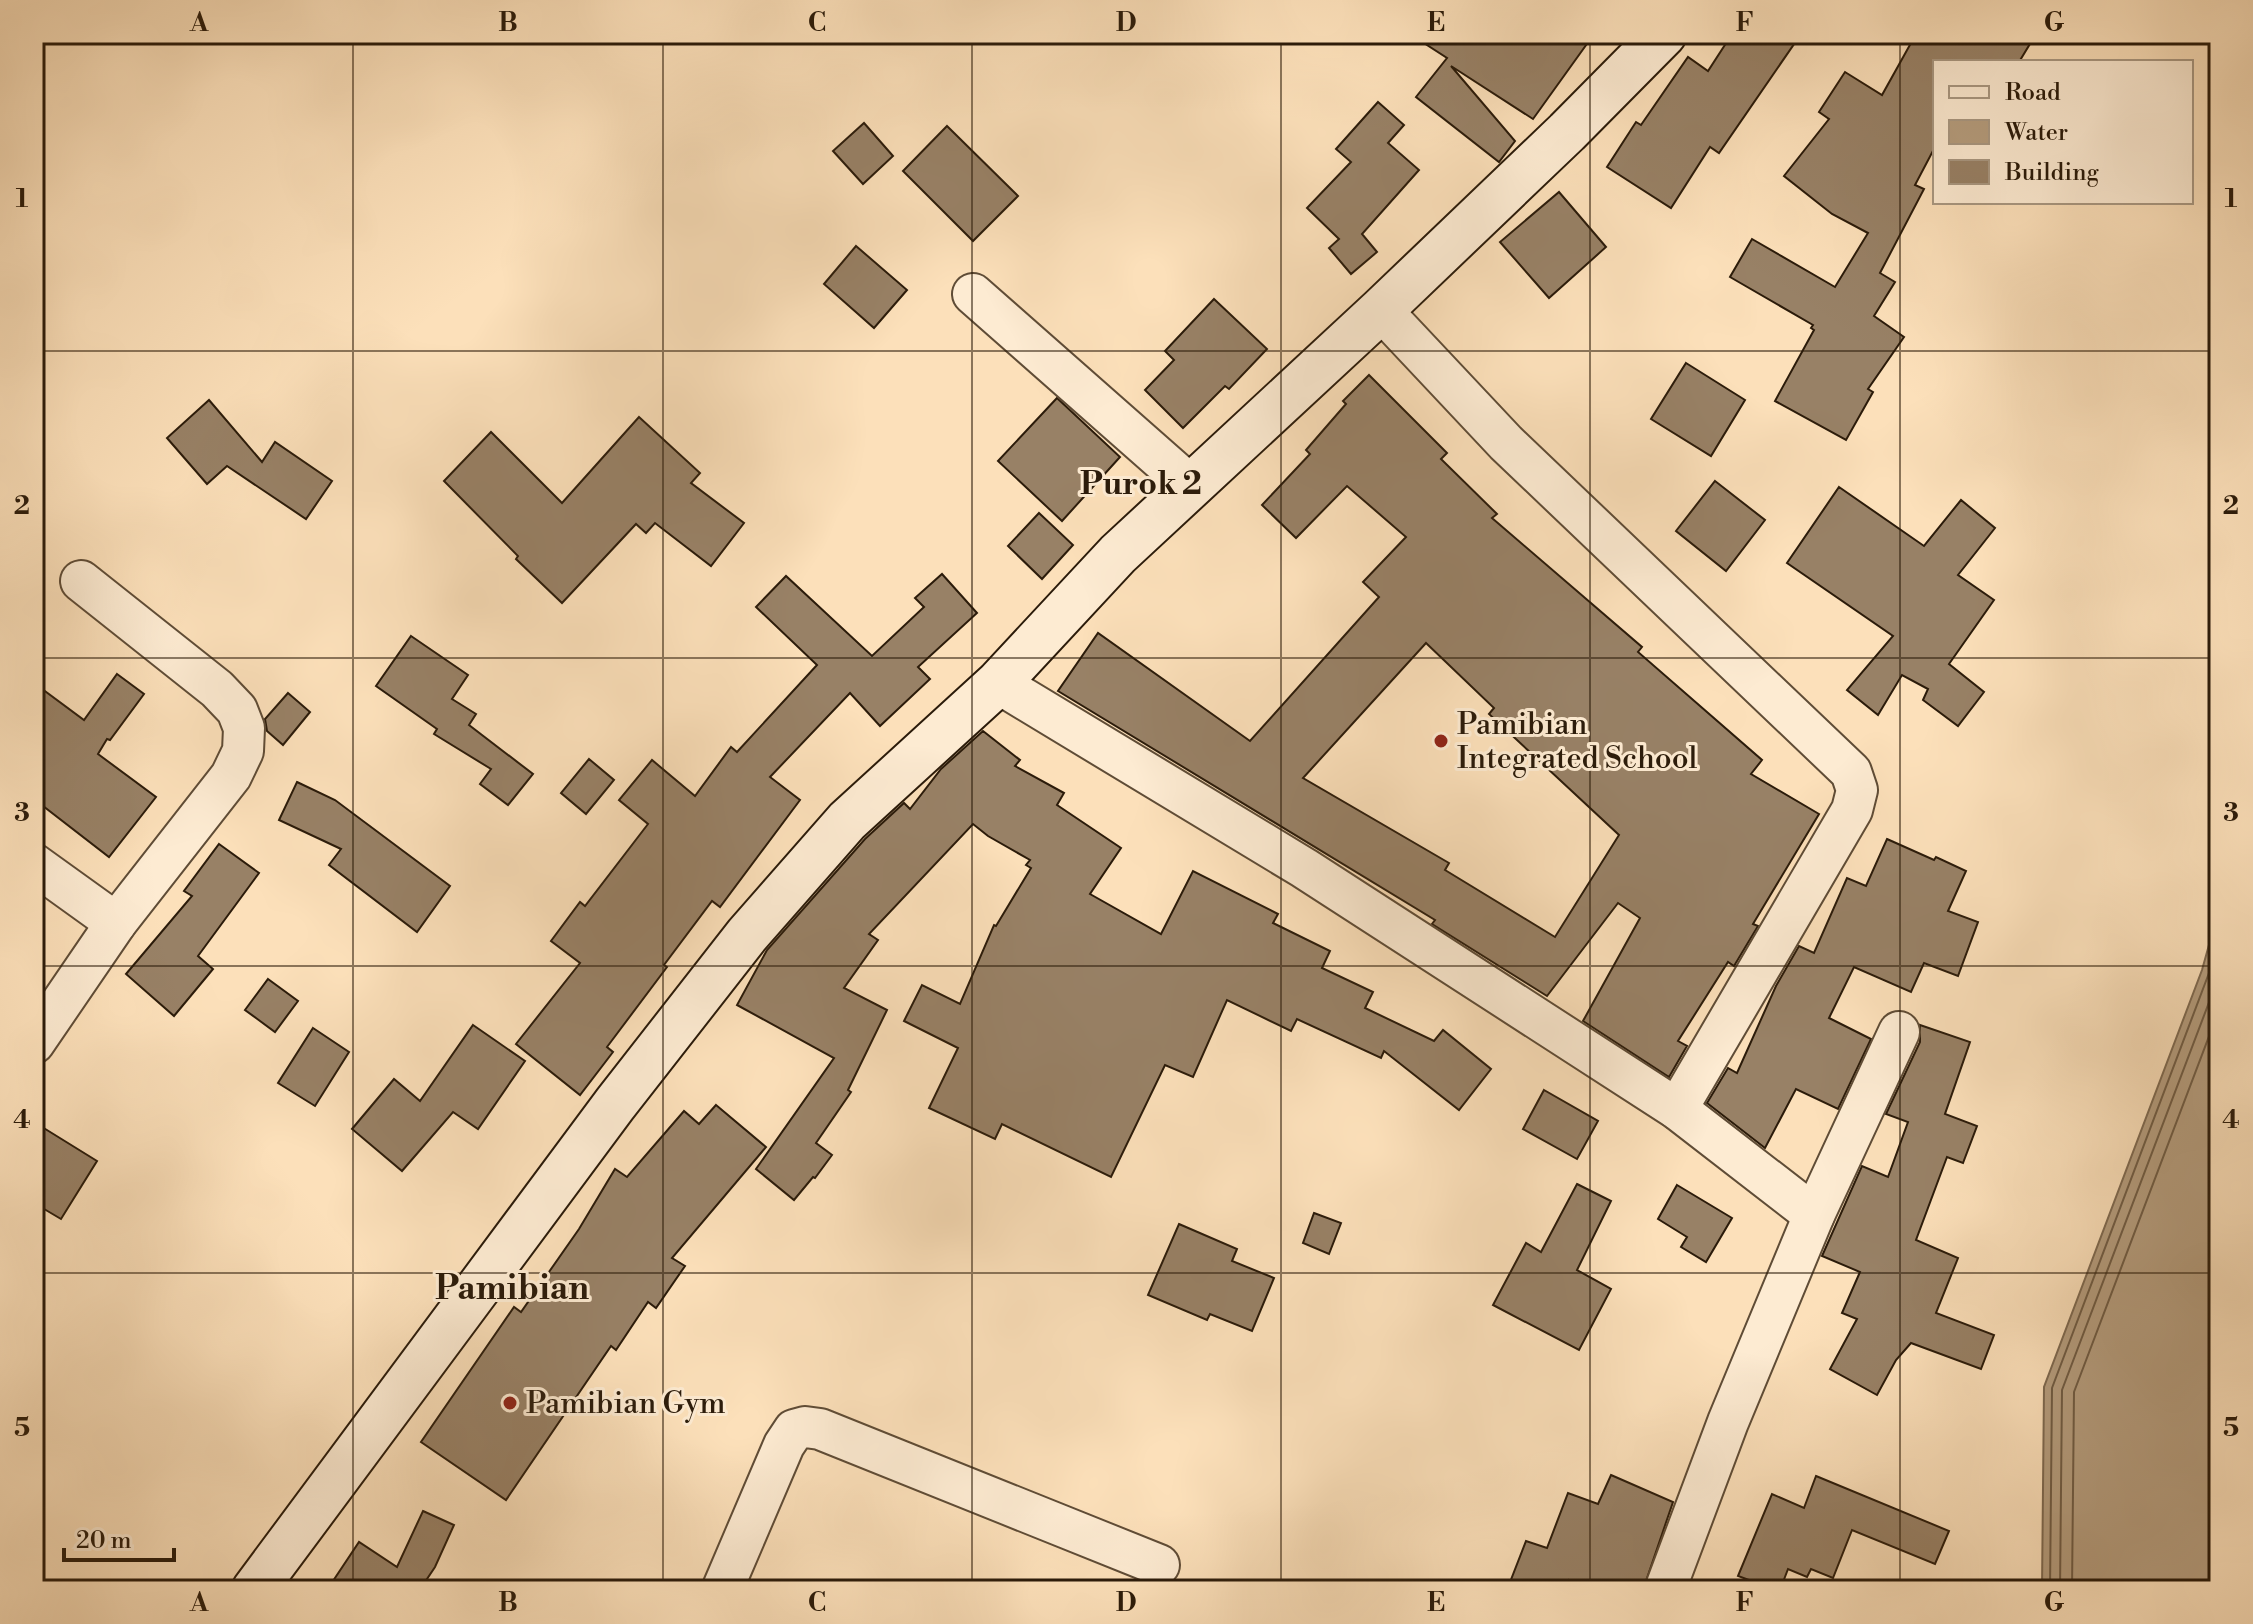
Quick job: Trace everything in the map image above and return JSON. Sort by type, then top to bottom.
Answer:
[{"type":"street","points":[[254,1590],[615,1104],[747,935],[847,821],[998,683],[1118,554],[1381,310],[1567,132],[1664,34]]},
{"type":"street","points":[[973,294],[1192,487]]},
{"type":"street","points":[[1381,310],[1517,454],[1851,772],[1857,790],[1852,810],[1677,1109]]},
{"type":"street","points":[[34,1043],[116,923],[231,776],[243,751],[244,728],[237,710],[217,689],[81,581]]},
{"type":"street","points":[[998,683],[1304,868],[1677,1109],[1814,1215]]},
{"type":"street","points":[[34,864],[116,923]]},
{"type":"street","points":[[1665,1590],[1728,1422],[1814,1215],[1899,1032]]},
{"type":"street","points":[[722,1590],[784,1445],[794,1430],[805,1427],[820,1429],[1159,1565]]},
{"type":"water","points":[[2219,909],[2219,1590],[2042,1590],[2044,1387],[2202,970]]},
{"type":"building","points":[[1410,34],[1594,34],[1533,119],[1451,66],[1515,141],[1499,162],[1416,97],[1447,58]]},
{"type":"building","points":[[1732,34],[1801,34],[1719,153],[1710,147],[1671,208],[1607,167],[1636,122],[1641,125],[1688,57],[1708,71]]},
{"type":"building","points":[[1916,34],[2036,34],[2020,60],[1933,60],[1933,151],[1915,185],[1924,189],[1880,273],[1895,282],[1874,316],[1904,337],[1868,389],[1873,392],[1846,440],[1775,401],[1814,330],[1811,328],[1813,325],[1730,277],[1752,239],[1835,287],[1868,233],[1832,214],[1784,176],[1829,119],[1819,112],[1845,72],[1882,95]]},
{"type":"building","points":[[1378,102],[1404,125],[1388,143],[1419,170],[1362,234],[1377,252],[1351,274],[1329,248],[1339,239],[1307,208],[1351,162],[1336,149]]},
{"type":"building","points":[[864,123],[893,156],[863,184],[833,151]]},
{"type":"building","points":[[947,126],[1018,196],[973,241],[903,171]]},
{"type":"building","points":[[1559,192],[1606,247],[1549,298],[1500,242]]},
{"type":"building","points":[[856,246],[907,290],[874,328],[824,284]]},
{"type":"building","points":[[1214,299],[1267,349],[1229,389],[1225,386],[1183,428],[1145,390],[1174,360],[1165,351]]},
{"type":"building","points":[[1686,363],[1745,400],[1711,456],[1651,419]]},
{"type":"building","points":[[1369,375],[1447,453],[1441,459],[1497,514],[1492,518],[1642,647],[1638,652],[1762,760],[1751,774],[1819,814],[1753,924],[1758,926],[1734,966],[1728,962],[1678,1041],[1687,1046],[1669,1077],[1583,1021],[1640,918],[1618,903],[1547,996],[1432,924],[1435,920],[1058,691],[1098,633],[1250,741],[1379,597],[1363,582],[1406,537],[1347,486],[1296,538],[1262,505],[1310,454],[1306,450],[1346,404],[1343,401]],"holes":[[[1426,643],[1494,708],[1489,714],[1619,835],[1555,937],[1445,870],[1449,863],[1303,778]]]},
{"type":"building","points":[[1057,398],[1120,457],[1062,521],[998,461]]},
{"type":"building","points":[[209,400],[262,462],[275,442],[332,481],[306,519],[227,466],[207,484],[167,438]]},
{"type":"building","points":[[639,417],[700,473],[691,483],[744,523],[711,566],[655,523],[646,533],[636,524],[562,603],[516,559],[518,556],[444,481],[491,432],[562,503]]},
{"type":"building","points":[[1715,481],[1765,520],[1726,571],[1676,531]]},
{"type":"building","points":[[1839,487],[1924,546],[1961,500],[1995,528],[1958,575],[1994,600],[1949,664],[1984,692],[1958,726],[1923,700],[1928,689],[1902,675],[1878,715],[1847,690],[1893,636],[1787,563]]},
{"type":"building","points":[[1039,513],[1073,545],[1042,579],[1008,546]]},
{"type":"building","points":[[942,574],[977,613],[918,667],[930,679],[880,726],[850,693],[770,777],[800,800],[720,907],[712,901],[664,965],[667,967],[607,1047],[613,1052],[580,1095],[516,1044],[580,963],[551,941],[580,902],[585,906],[648,824],[619,800],[652,760],[695,796],[731,747],[737,752],[817,665],[756,607],[786,576],[872,656],[924,607],[915,598]]},
{"type":"building","points":[[411,636],[468,675],[452,699],[476,714],[469,725],[533,774],[508,805],[480,784],[491,769],[434,734],[437,729],[376,686]]},
{"type":"building","points":[[117,674],[144,694],[98,754],[156,797],[109,857],[34,799],[34,683],[84,720]]},
{"type":"building","points":[[288,693],[310,712],[283,745],[267,731],[265,719]]},
{"type":"building","points":[[983,731],[1020,760],[1015,766],[1064,793],[1057,805],[1121,848],[1090,894],[1161,934],[1193,871],[1278,914],[1273,923],[1330,951],[1322,968],[1373,992],[1365,1008],[1434,1041],[1443,1030],[1491,1069],[1459,1110],[1384,1051],[1381,1058],[1297,1019],[1291,1031],[1227,1000],[1193,1077],[1165,1065],[1111,1177],[1002,1124],[995,1139],[929,1108],[958,1048],[904,1021],[922,985],[960,1004],[994,925],[1031,868],[1026,865],[1030,860],[973,824],[869,934],[878,940],[844,988],[887,1010],[848,1090],[851,1092],[816,1143],[832,1155],[794,1200],[756,1169],[834,1058],[737,1005],[767,950],[865,839],[904,803],[910,809],[941,769]]},
{"type":"building","points":[[589,759],[614,780],[586,814],[561,793]]},
{"type":"building","points":[[297,782],[335,800],[450,886],[417,932],[329,865],[341,849],[279,820]]},
{"type":"building","points":[[1887,839],[1966,871],[1948,911],[1978,922],[1958,976],[1924,963],[1911,992],[1854,967],[1829,1018],[1871,1039],[1838,1109],[1796,1089],[1765,1148],[1707,1103],[1728,1068],[1737,1073],[1776,986],[1799,946],[1814,953],[1847,878],[1866,886]]},
{"type":"building","points":[[219,844],[259,873],[198,956],[213,969],[174,1016],[126,974],[192,896],[184,891]]},
{"type":"building","points":[[268,979],[298,1001],[275,1032],[245,1010]]},
{"type":"building","points":[[473,1025],[525,1061],[478,1129],[453,1112],[402,1171],[352,1129],[394,1079],[420,1101]]},
{"type":"building","points":[[1920,1025],[1970,1042],[1945,1114],[1977,1126],[1963,1163],[1947,1157],[1916,1240],[1958,1258],[1936,1313],[1994,1335],[1981,1369],[1911,1343],[1896,1360],[1877,1395],[1830,1369],[1857,1319],[1842,1313],[1860,1272],[1822,1256],[1862,1166],[1888,1177],[1908,1122],[1886,1114],[1920,1042]]},
{"type":"building","points":[[313,1028],[349,1052],[315,1106],[278,1083]]},
{"type":"building","points":[[1544,1090],[1598,1121],[1577,1159],[1523,1129]]},
{"type":"building","points":[[716,1105],[766,1147],[672,1258],[685,1266],[656,1308],[648,1302],[616,1350],[611,1346],[506,1500],[421,1442],[514,1307],[521,1312],[579,1229],[615,1169],[627,1177],[684,1111],[699,1124]]},
{"type":"building","points":[[34,1122],[97,1161],[61,1219],[34,1203]]},
{"type":"building","points":[[1577,1184],[1611,1201],[1577,1270],[1611,1289],[1579,1350],[1493,1305],[1526,1243],[1541,1252]]},
{"type":"building","points":[[1677,1185],[1732,1218],[1706,1262],[1681,1247],[1687,1237],[1658,1219]]},
{"type":"building","points":[[1314,1213],[1341,1223],[1329,1254],[1303,1243]]},
{"type":"building","points":[[1179,1224],[1237,1249],[1232,1261],[1274,1278],[1252,1331],[1210,1314],[1207,1320],[1148,1295]]},
{"type":"building","points":[[1611,1475],[1673,1502],[1643,1590],[1592,1590],[1569,1580],[1565,1590],[1507,1590],[1526,1541],[1547,1548],[1568,1493],[1598,1504]]},
{"type":"building","points":[[1816,1476],[1949,1531],[1935,1564],[1852,1530],[1833,1578],[1811,1569],[1807,1577],[1788,1569],[1780,1590],[1776,1590],[1738,1576],[1772,1494],[1804,1508]]},
{"type":"building","points":[[423,1511],[454,1525],[423,1585],[431,1590],[327,1590],[359,1542],[397,1567]]},
{"type":"place","name":"Pamibian Integrated School","points":[[1441,741]]},
{"type":"place","name":"Pamibian Gym","points":[[510,1403]]},
{"type":"district","name":"Purok 2","points":[[1141,483]]},
{"type":"district","name":"Pamibian","points":[[512,1287]]}]
